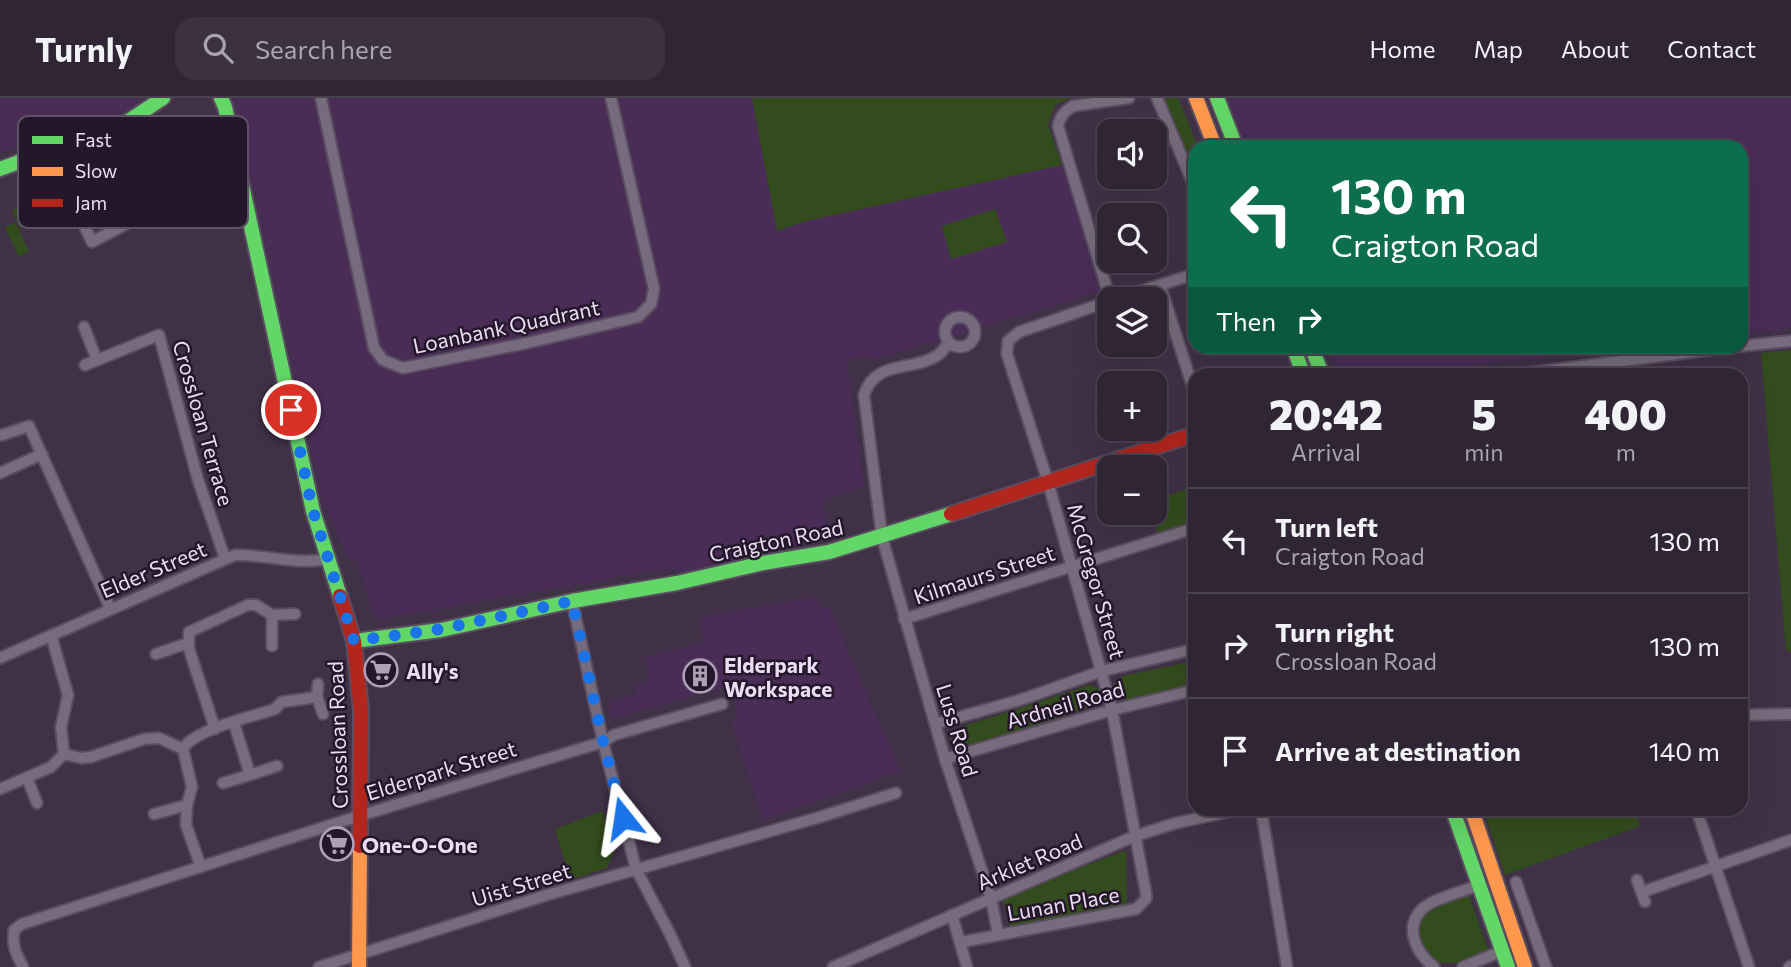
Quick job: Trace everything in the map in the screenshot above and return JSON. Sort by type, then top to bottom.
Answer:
[{"type":"street","points":[[135,116],[163,98]]},
{"type":"street","name":"Crossloan Road","points":[[220,98],[227,116]]},
{"type":"street","name":"Loanbank Quadrant","points":[[321,98],[374,348],[383,360],[402,368],[638,317],[647,310],[654,289],[611,98]]},
{"type":"street","points":[[1107,287],[1058,126],[1060,118],[1073,106],[1129,98]]},
{"type":"street","points":[[1157,98],[1188,171]]},
{"type":"street","points":[[1196,98],[1213,140]]},
{"type":"street","points":[[1217,98],[1233,140]]},
{"type":"street","points":[[0,169],[18,163]]},
{"type":"street","name":"Crossloan Road","points":[[248,213],[313,511],[354,641],[361,711],[359,961]]},
{"type":"street","points":[[86,228],[92,242],[118,228]]},
{"type":"street","points":[[1153,287],[1188,276]]},
{"type":"street","points":[[1160,285],[1188,372]]},
{"type":"street","name":"McGregor Street","points":[[1097,305],[1019,331],[1008,341],[1007,354],[1048,482],[1102,671],[1112,710],[1135,836]]},
{"type":"street","points":[[84,327],[97,360]]},
{"type":"street","name":"Crossloan Terrace","points":[[85,365],[159,335],[198,480],[225,558]]},
{"type":"street","points":[[1748,345],[1791,341]]},
{"type":"street","name":"Luss Road","points":[[949,343],[937,356],[877,374],[867,383],[864,395],[882,537],[935,724],[991,898],[998,934]]},
{"type":"street","points":[[1568,368],[1677,354]]},
{"type":"street","points":[[2,435],[29,426],[110,608]]},
{"type":"street","name":"Craigton Road","points":[[354,641],[441,629],[829,552],[882,537],[1188,435]]},
{"type":"street","points":[[0,473],[42,454]]},
{"type":"street","name":"Kilmaurs Street","points":[[904,619],[1188,530]]},
{"type":"street","name":"Elder Street","points":[[0,658],[110,608],[170,585],[225,558],[235,555],[261,555],[307,563],[328,559]]},
{"type":"street","points":[[572,601],[603,741],[636,869],[685,967]]},
{"type":"street","points":[[215,729],[188,643],[189,632],[248,605],[256,605],[272,615],[295,614]]},
{"type":"street","points":[[272,615],[272,646]]},
{"type":"street","points":[[51,635],[68,695],[61,727],[64,754]]},
{"type":"street","points":[[156,654],[188,643]]},
{"type":"street","points":[[935,724],[1023,699],[1102,671],[1188,651]]},
{"type":"street","points":[[318,684],[317,697],[323,713]]},
{"type":"street","name":"Ardneil Road","points":[[946,759],[1112,710],[1188,692]]},
{"type":"street","points":[[183,749],[193,738],[275,709],[282,702],[317,697]]},
{"type":"street","name":"Elderpark Street","points":[[23,967],[14,950],[14,930],[22,924],[603,741],[614,735],[722,704]]},
{"type":"street","points":[[1748,715],[1791,714]]},
{"type":"street","points":[[234,723],[250,775]]},
{"type":"street","points":[[64,754],[91,757],[144,739],[159,738],[183,749]]},
{"type":"street","points":[[183,749],[192,787],[187,805],[186,825],[201,867]]},
{"type":"street","points":[[0,789],[51,767],[64,754]]},
{"type":"street","points":[[223,783],[276,766]]},
{"type":"street","points":[[27,778],[37,803]]},
{"type":"street","name":"Uist Street","points":[[319,967],[359,961],[547,895],[896,793]]},
{"type":"street","points":[[154,814],[187,805]]},
{"type":"street","name":"Arklet Road","points":[[833,967],[1135,836],[1209,816]]},
{"type":"street","points":[[1262,816],[1287,967]]},
{"type":"street","points":[[1455,816],[1508,967]]},
{"type":"street","points":[[1474,816],[1524,967]]},
{"type":"street","points":[[1699,816],[1749,967]]},
{"type":"street","name":"Lunan Place","points":[[962,942],[1136,909],[1146,900],[1146,893],[1135,836]]},
{"type":"street","points":[[1637,880],[1643,897],[1715,867],[1791,840]]},
{"type":"street","points":[[1516,882],[1546,967]]},
{"type":"street","points":[[1434,967],[1423,958],[1413,940],[1414,921],[1426,905],[1479,885]]},
{"type":"street","points":[[952,915],[962,942],[967,967]]},
{"type":"street","points":[[1463,967],[1502,951]]},
{"type":"shaded area","points":[[0,98],[144,98],[135,106],[115,116],[18,116],[18,147],[0,152]]},
{"type":"shaded area","points":[[232,98],[752,98],[778,231],[806,221],[1062,165],[1101,287],[1097,287],[1097,293],[877,359],[856,357],[847,361],[864,487],[824,499],[828,539],[683,572],[665,569],[381,619],[372,612],[358,561],[348,559],[322,499],[248,169],[248,116],[236,116]]},
{"type":"shaded area","points":[[1228,98],[1791,98],[1791,328],[1748,333],[1748,140],[1244,140]]},
{"type":"shaded area","points":[[1330,354],[1571,354],[1452,368],[1336,368]]},
{"type":"shaded area","points":[[816,597],[819,607],[829,608],[900,771],[764,820],[731,720],[739,716],[729,686],[611,719],[609,703],[637,694],[635,686],[650,682],[646,658],[704,642],[700,617]]},
{"type":"green space","points":[[752,98],[1071,98],[1055,105],[1048,125],[1062,165],[806,221],[777,231]]},
{"type":"green space","points":[[1160,98],[1178,98],[1195,140],[1188,140],[1188,161]]},
{"type":"green space","points":[[18,207],[18,224],[12,210]]},
{"type":"green space","points":[[995,209],[1007,242],[951,259],[942,226]]},
{"type":"green space","points":[[15,222],[29,251],[19,257],[5,228]]},
{"type":"green space","points":[[1791,350],[1791,651],[1786,651],[1761,353]]},
{"type":"green space","points":[[1188,488],[1188,524],[1158,535],[1155,525],[1167,525],[1167,496]]},
{"type":"green space","points":[[1188,662],[1188,687],[1129,700],[1117,697],[1114,684],[1123,676]]},
{"type":"green space","points":[[1090,685],[1098,688],[1100,700],[1083,710],[966,747],[953,747],[950,737],[955,729]]},
{"type":"green space","points":[[602,811],[615,850],[607,868],[570,880],[555,829]]},
{"type":"green space","points":[[1486,816],[1636,816],[1640,826],[1505,875]]},
{"type":"green space","points":[[1126,850],[1127,905],[1011,929],[1002,898]]},
{"type":"green space","points":[[1467,890],[1490,955],[1456,963],[1438,963],[1424,959],[1414,921],[1426,906]]},
{"type":"traffic: fast","points":[[136,116],[163,98]]},
{"type":"traffic: fast","points":[[221,98],[227,116]]},
{"type":"traffic: fast","points":[[1217,98],[1233,140]]},
{"type":"traffic: fast","points":[[0,169],[18,162]]},
{"type":"traffic: fast","points":[[248,213],[313,511],[340,596]]},
{"type":"traffic: fast","points":[[1296,354],[1301,368]]},
{"type":"traffic: fast","points":[[1314,354],[1320,368]]},
{"type":"traffic: fast","points":[[354,641],[441,630],[572,601],[829,552],[951,514]]},
{"type":"traffic: fast","points":[[1455,816],[1508,967]]},
{"type":"traffic: slow","points":[[1196,98],[1212,140]]},
{"type":"traffic: slow","points":[[1474,816],[1525,967]]},
{"type":"traffic: slow","points":[[359,967],[360,846]]},
{"type":"traffic: jam","points":[[951,514],[1188,436]]},
{"type":"traffic: jam","points":[[340,596],[354,641],[361,711],[360,846]]},
{"type":"place","name":"Ally's","points":[[381,670]]},
{"type":"place","name":"Elderpark Workspace","points":[[700,676]]},
{"type":"place","name":"One-O-One","points":[[337,844]]},
{"type":"route","points":[[291,410],[313,511],[354,641],[441,629],[572,601],[623,818]]}]
